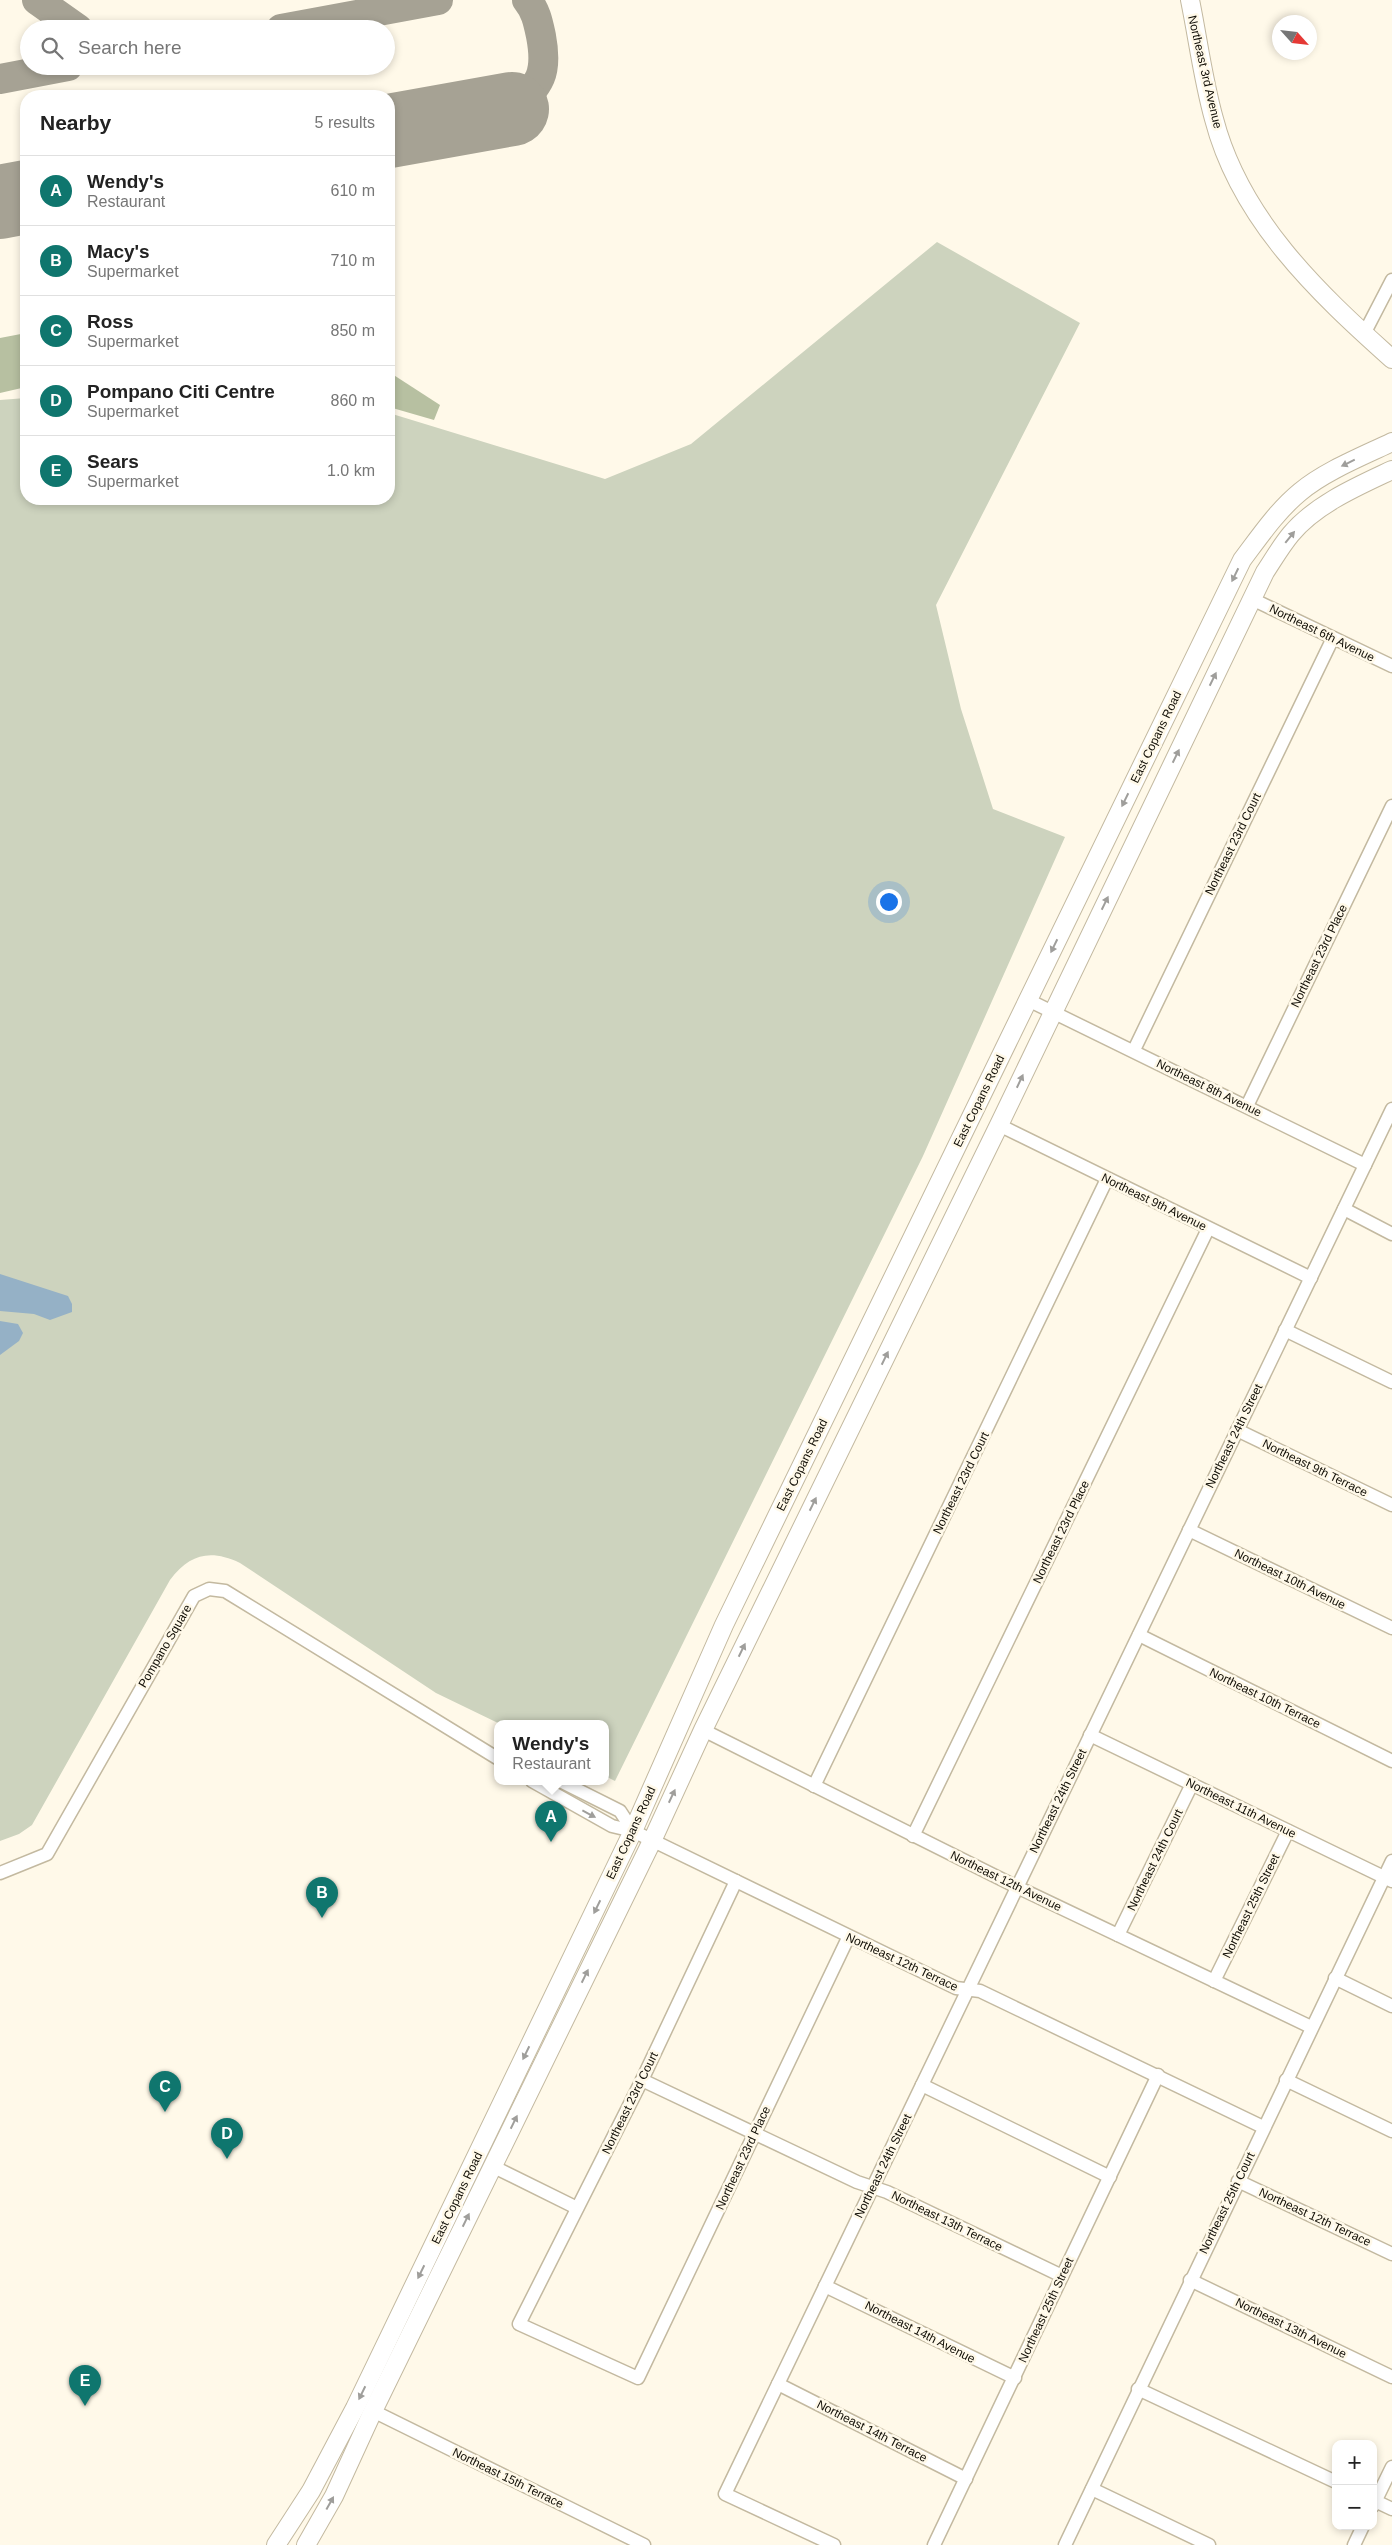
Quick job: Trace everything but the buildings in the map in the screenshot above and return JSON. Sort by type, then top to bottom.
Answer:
[{"type":"main road","name":"Northeast 3rd Avenue","points":[[1190,0],[1214,120],[1249,202],[1294,263],[1313,285],[1392,358]]},
{"type":"main road","name":"East Copans Road","points":[[276,2545],[302,2506],[355,2408],[633,1831],[724,1625],[1242,560],[1274,518],[1301,491],[1342,466],[1392,442]]},
{"type":"main road","name":"East Copans Road","points":[[306,2545],[334,2496],[373,2411],[652,1841],[703,1730],[999,1125],[1265,572],[1292,533],[1316,512],[1354,488],[1392,470]]},
{"type":"main road","points":[[487,2136],[487,2152],[492,2166]]},
{"type":"main road","points":[[473,2165],[478,2179],[478,2195]]},
{"type":"main road","points":[[294,2545],[302,2506]]},
{"type":"street","points":[[1364,334],[1392,280]]},
{"type":"street","name":"Northeast 6th Avenue","points":[[1252,599],[1392,666]]},
{"type":"street","name":"Northeast 23rd Court","points":[[1134,1050],[1333,638]]},
{"type":"street","name":"Northeast 23rd Place","points":[[1247,1106],[1392,806]]},
{"type":"street","name":"Northeast 8th Avenue","points":[[1028,1000],[1134,1050],[1365,1165]]},
{"type":"street","name":"Northeast 24th Street","points":[[834,2545],[725,2494],[1392,1109]]},
{"type":"street","name":"Northeast 9th Avenue","points":[[999,1125],[1311,1278]]},
{"type":"street","name":"Northeast 23rd Court","points":[[814,1786],[1107,1179]]},
{"type":"street","points":[[1344,1209],[1392,1234]]},
{"type":"street","name":"Northeast 23rd Place","points":[[913,1836],[1208,1229]]},
{"type":"street","points":[[1286,1330],[1392,1382]]},
{"type":"street","name":"Northeast 9th Terrace","points":[[1237,1430],[1392,1505]]},
{"type":"street","name":"Northeast 10th Avenue","points":[[1189,1530],[1392,1628]]},
{"type":"street","name":"Pompano Square","points":[[0,1873],[48,1854],[194,1596],[209,1589],[226,1591],[494,1756]]},
{"type":"street","name":"Northeast 10th Terrace","points":[[1138,1635],[1392,1761]]},
{"type":"street","name":"Northeast 12th Avenue","points":[[703,1730],[1017,1887],[1311,2027]]},
{"type":"street","name":"Northeast 11th Avenue","points":[[1090,1735],[1388,1880]]},
{"type":"street","name":"Northeast 24th Court","points":[[1118,1935],[1192,1784]]},
{"type":"street","points":[[539,1785],[612,1826],[633,1831],[652,1841]]},
{"type":"street","points":[[568,1785],[620,1811],[633,1831]]},
{"type":"street","name":"Northeast 25th Street","points":[[1214,1981],[1288,1831]]},
{"type":"street","name":"Northeast 12th Terrace","points":[[652,1841],[848,1938],[967,1991],[980,1991],[1264,2127]]},
{"type":"street","name":"Northeast 25th Court","points":[[1065,2545],[1311,2027],[1388,1880],[1392,1862]]},
{"type":"street","name":"Northeast 23rd Court","points":[[519,2324],[642,2080],[736,1881]]},
{"type":"street","name":"Northeast 23rd Place","points":[[519,2324],[638,2378],[848,1938]]},
{"type":"street","points":[[1335,1978],[1392,2006]]},
{"type":"street","name":"Northeast 25th Street","points":[[934,2545],[1158,2075]]},
{"type":"street","name":"Northeast 13th Terrace","points":[[642,2080],[857,2182],[873,2187],[1062,2276]]},
{"type":"street","points":[[1286,2080],[1392,2131]]},
{"type":"street","points":[[922,2085],[1110,2177]]},
{"type":"street","points":[[492,2166],[577,2208]]},
{"type":"street","name":"Northeast 12th Terrace","points":[[1238,2181],[1392,2254]]},
{"type":"street","name":"Northeast 13th Avenue","points":[[1190,2280],[1392,2377]]},
{"type":"street","name":"Northeast 14th Avenue","points":[[825,2286],[1015,2378]]},
{"type":"street","name":"Northeast 14th Terrace","points":[[778,2384],[966,2479]]},
{"type":"street","points":[[1138,2388],[1332,2480]]},
{"type":"street","name":"Northeast 15th Terrace","points":[[373,2411],[644,2545]]},
{"type":"street","points":[[1377,2496],[1392,2467]]},
{"type":"street","points":[[1092,2489],[1209,2545]]},
{"type":"street","points":[[1377,2503],[1392,2509]]},
{"type":"street","points":[[1354,2545],[1361,2530]]},
{"type":"green space","points":[[937,242],[1080,323],[936,605],[961,709],[993,809],[1065,837],[923,1156],[615,1781],[609,1778],[609,1720],[494,1721],[436,1693],[240,1563],[210,1555],[201,1556],[185,1564],[170,1580],[32,1825],[19,1834],[0,1841],[0,400],[20,398],[20,505],[395,505],[395,415],[605,479],[691,444]]},
{"type":"green space","points":[[20,334],[20,388],[0,393],[0,338]]},
{"type":"green space","points":[[395,376],[440,405],[434,420],[395,409]]},
{"type":"water","points":[[0,1274],[68,1296],[72,1304],[72,1312],[50,1320],[34,1314],[0,1311]]},
{"type":"water","points":[[0,1321],[18,1324],[23,1333],[19,1341],[0,1355]]},
{"type":"taxiway","points":[[37,0],[65,20]]},
{"type":"taxiway","points":[[330,20],[438,0]]},
{"type":"taxiway","points":[[512,109],[530,93],[543,69],[543,49],[539,26],[535,13],[527,0]]},
{"type":"taxiway","points":[[0,79],[21,75]]},
{"type":"runway","points":[[395,130],[512,109]]},
{"type":"runway","points":[[0,202],[20,198]]},
{"type":"place","name":"Wendy's","points":[[551,1842]]},
{"type":"place","name":"Macy's","points":[[322,1918]]},
{"type":"place","name":"Ross","points":[[165,2112]]},
{"type":"place","name":"Pompano Citi Centre","points":[[227,2159]]},
{"type":"place","name":"Sears","points":[[85,2406]]}]
